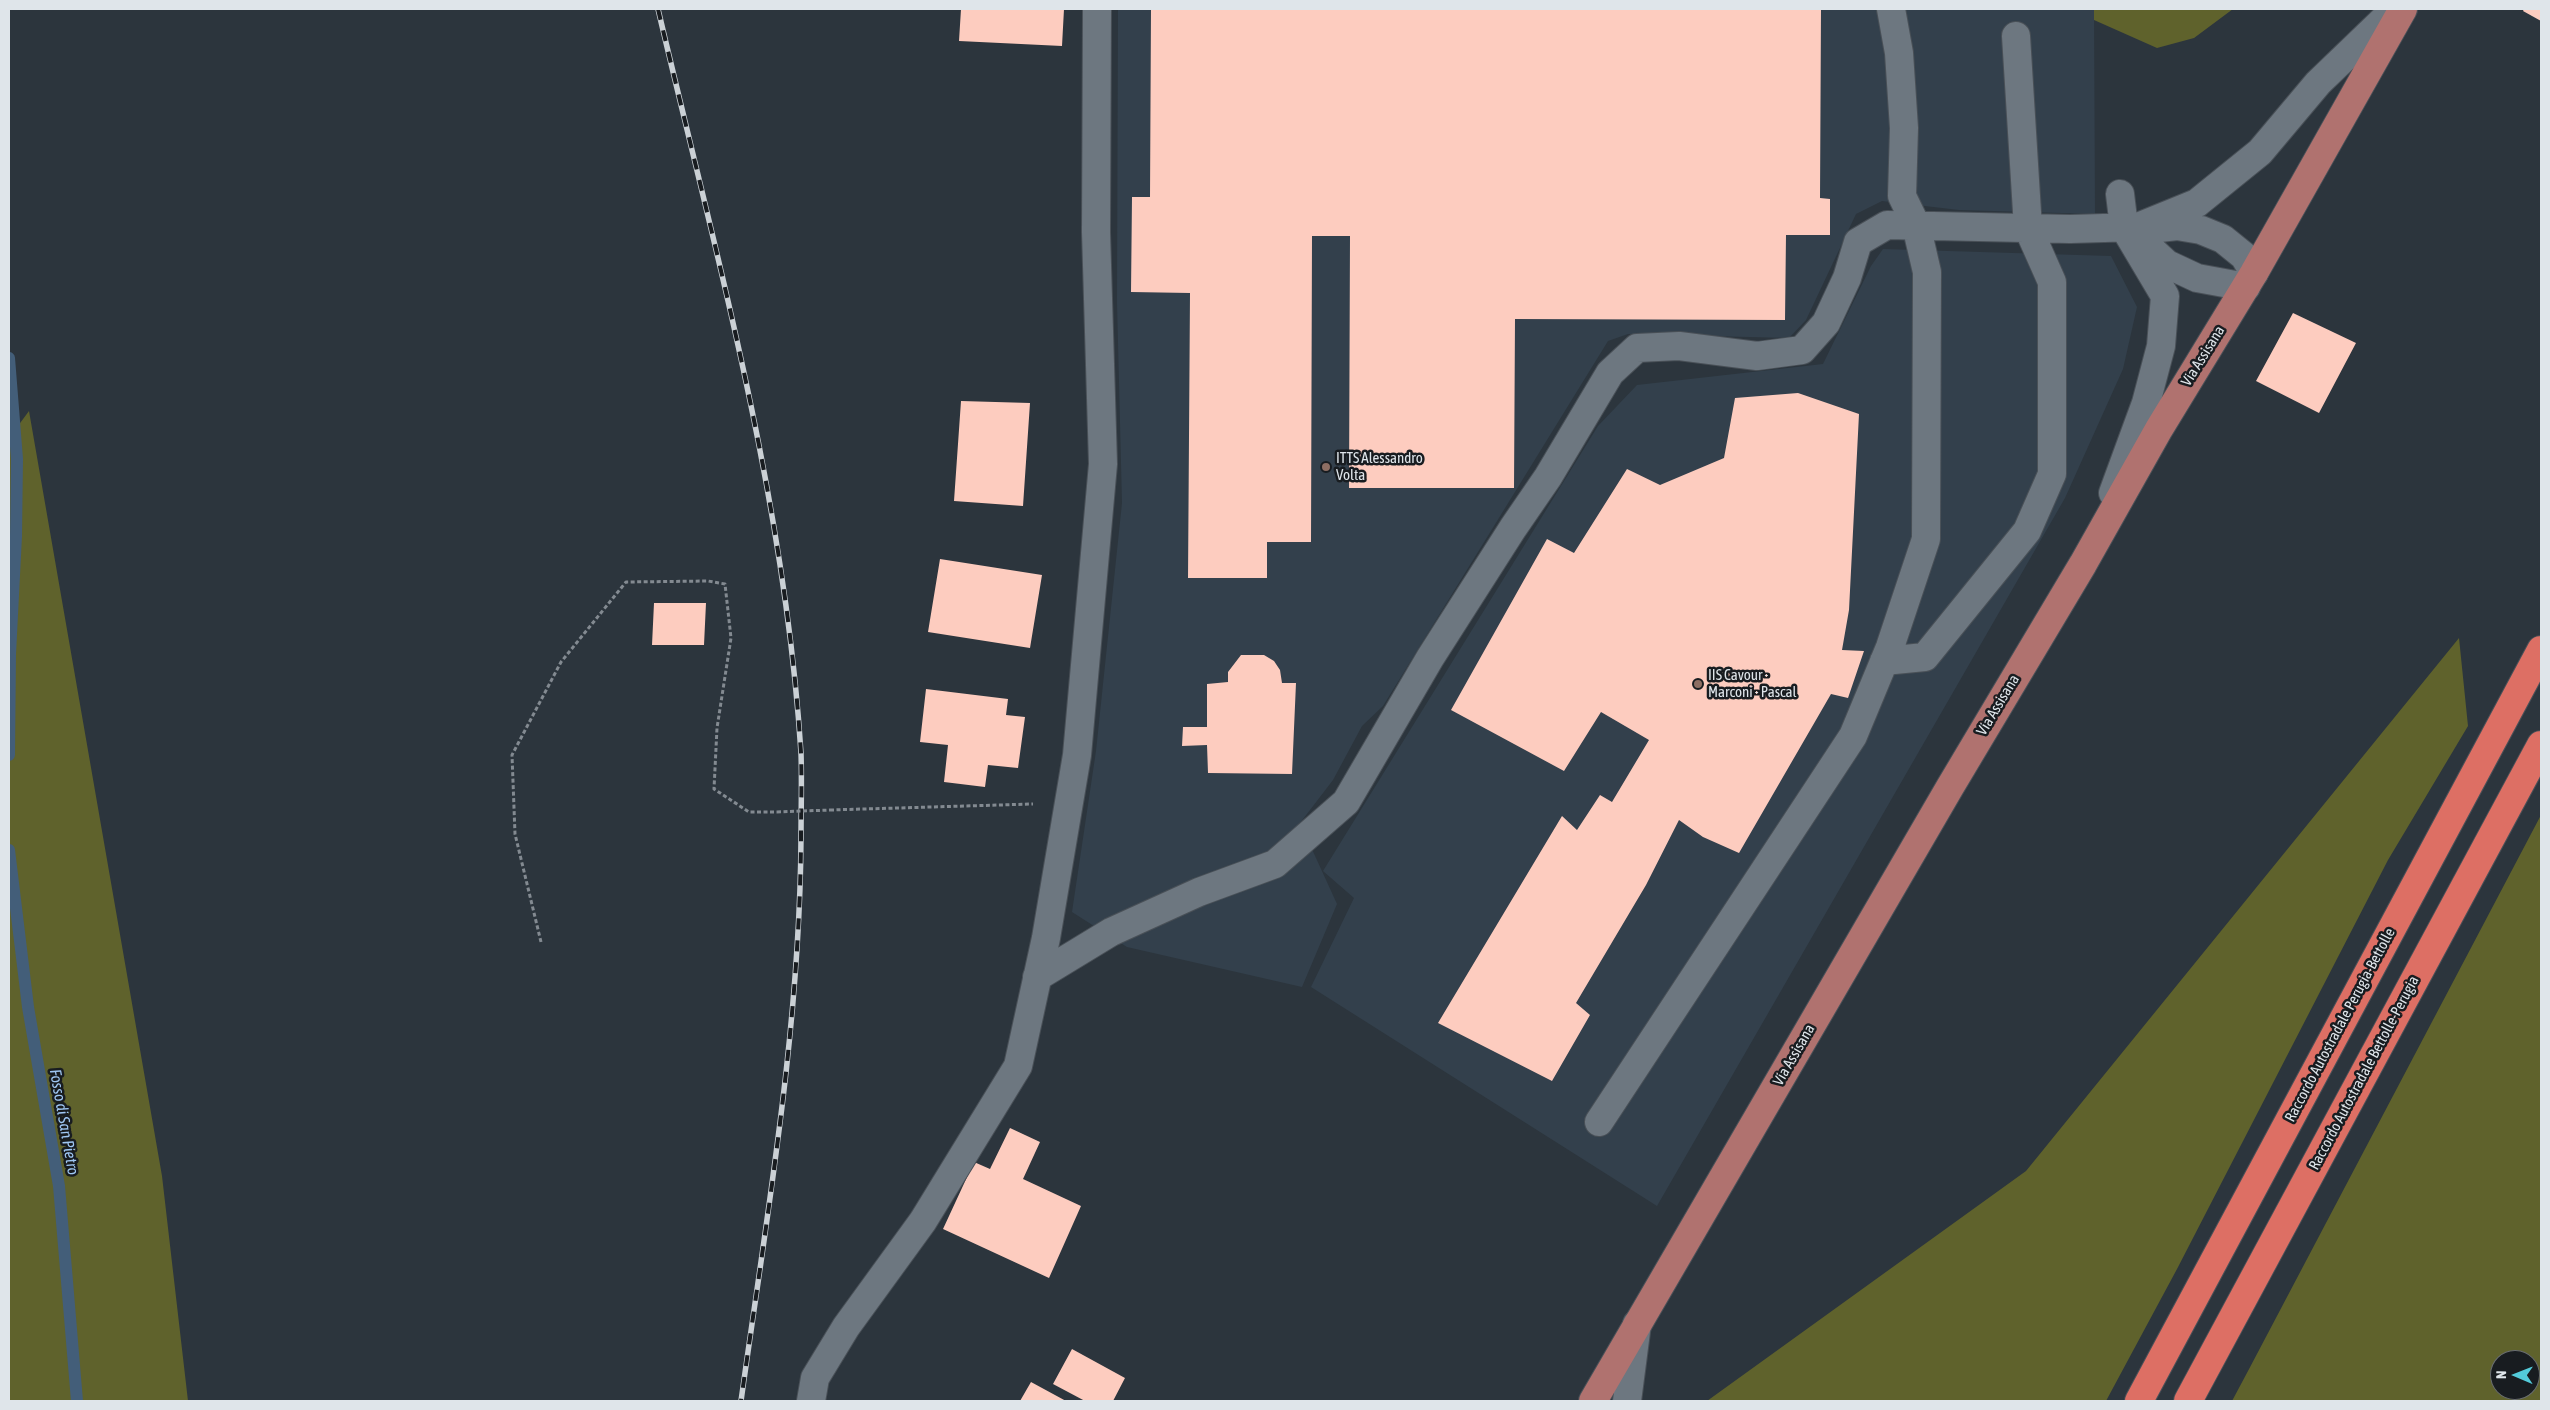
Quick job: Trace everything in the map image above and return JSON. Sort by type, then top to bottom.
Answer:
[{"type":"highway","name":"Raccordo Autostradale Perugia-Bettolle","points":[[2139,1401],[2541,650]]},
{"type":"highway","name":"Raccordo Autostradale Bettolle-Perugia","points":[[2188,1401],[2541,745]]},
{"type":"main road","name":"Via Assisana","points":[[1592,1401],[2083,564],[2158,428],[2250,280],[2403,9]]},
{"type":"street","points":[[811,1401],[815,1378],[846,1327],[923,1222],[1018,1066],[1037,978],[1077,755],[1103,464],[1096,232],[1097,9]]},
{"type":"street","points":[[1599,1122],[1852,736],[1884,660],[1926,539],[1927,272],[1916,225],[1902,196],[1904,128],[1900,53],[1891,9]]},
{"type":"street","points":[[2124,228],[2138,227],[2198,203],[2260,152],[2318,83],[2395,9]]},
{"type":"street","points":[[1884,660],[1925,657],[2026,531],[2052,474],[2052,282],[2028,228],[2016,36]]},
{"type":"street","points":[[2083,564],[2123,470],[2146,403],[2161,346],[2166,296],[2124,228],[2120,194]]},
{"type":"street","points":[[1037,978],[1111,932],[1199,892],[1275,864],[1346,802],[1430,658],[1512,528],[1548,478],[1610,373],[1637,348],[1679,346],[1757,356],[1802,350],[1826,324],[1847,278],[1858,242],[1886,225],[2124,228],[2156,230],[2177,226],[2201,230],[2223,239],[2244,256],[2250,280],[2197,278],[2175,268],[2124,228]]},
{"type":"street","points":[[1627,1401],[1637,1323]]},
{"type":"path","points":[[541,942],[516,834],[512,755],[561,662],[626,582],[708,581],[725,584],[731,638],[718,728],[714,789],[749,812],[1069,803]]},
{"type":"shaded area","name":"ITTS Alessandro Volta","points":[[1118,9],[2094,9],[2095,214],[1959,210],[1882,201],[1856,214],[1806,320],[1789,338],[1628,334],[1608,341],[1383,706],[1362,726],[1333,780],[1300,823],[1337,904],[1302,987],[1127,947],[1072,912],[1096,751],[1122,503],[1117,302]]},
{"type":"shaded area","name":"IIS Cavour - Marconi - Pascal","points":[[1883,249],[2111,256],[2137,307],[2123,369],[2065,498],[1657,1206],[1311,987],[1354,898],[1323,871],[1598,426],[1637,385],[1823,364],[1871,266]]},
{"type":"green space","points":[[2094,9],[2233,9],[2194,38],[2157,48],[2094,20]]},
{"type":"green space","points":[[29,411],[162,1176],[188,1401],[9,1401],[9,438]]},
{"type":"green space","points":[[2459,638],[2468,726],[2388,860],[2177,1269],[2106,1401],[1707,1401],[2026,1171]]},
{"type":"green space","points":[[2541,815],[2541,1401],[2232,1401]]},
{"type":"building","points":[[961,9],[1064,9],[1062,46],[959,41]]},
{"type":"building","points":[[1151,9],[1821,9],[1820,198],[1830,199],[1830,235],[1786,235],[1785,320],[1515,319],[1514,488],[1349,488],[1350,236],[1312,236],[1311,542],[1267,542],[1267,578],[1188,578],[1190,293],[1131,292],[1132,197],[1150,197]]},
{"type":"building","points":[[2524,9],[2541,9],[2541,21],[2523,11]]},
{"type":"building","points":[[2293,313],[2356,343],[2319,413],[2256,381]]},
{"type":"building","points":[[1798,393],[1859,414],[1849,610],[1842,650],[1864,651],[1848,698],[1831,694],[1739,853],[1703,837],[1679,820],[1646,885],[1576,1003],[1590,1015],[1552,1081],[1438,1023],[1562,816],[1577,830],[1600,795],[1612,802],[1649,740],[1601,712],[1564,771],[1451,710],[1547,539],[1574,553],[1627,469],[1660,485],[1724,458],[1735,398]]},
{"type":"building","points":[[961,401],[1030,403],[1023,506],[954,501]]},
{"type":"building","points":[[940,559],[1042,575],[1030,648],[928,632]]},
{"type":"building","points":[[654,603],[706,603],[704,645],[652,645]]},
{"type":"building","points":[[1241,655],[1264,655],[1274,661],[1280,670],[1282,683],[1296,683],[1292,774],[1208,773],[1207,745],[1182,746],[1183,727],[1207,727],[1207,684],[1228,682],[1228,672]]},
{"type":"building","points":[[926,689],[1008,699],[1006,715],[1025,717],[1018,768],[988,765],[985,787],[944,782],[948,745],[920,742]]},
{"type":"building","points":[[1010,1128],[1040,1142],[1023,1179],[1081,1206],[1049,1278],[943,1229],[974,1162],[990,1169]]},
{"type":"building","points":[[1072,1349],[1125,1378],[1113,1401],[1085,1401],[1053,1384]]},
{"type":"building","points":[[1031,1382],[1066,1401],[1020,1401]]},
{"type":"waterway","name":"Fosso di San Pietro","points":[[9,358],[17,459],[16,536],[10,654],[9,755]]},
{"type":"waterway","name":"Fosso di San Pietro","points":[[9,850],[28,1007],[59,1186],[77,1401]]},
{"type":"railway","points":[[658,9],[725,286],[764,471],[793,658],[801,753],[801,838],[795,979],[771,1191],[741,1401]]},
{"type":"place","name":"ITTS Alessandro Volta","points":[[1326,467]]},
{"type":"place","name":"IIS Cavour - Marconi - Pascal","points":[[1698,684]]}]
